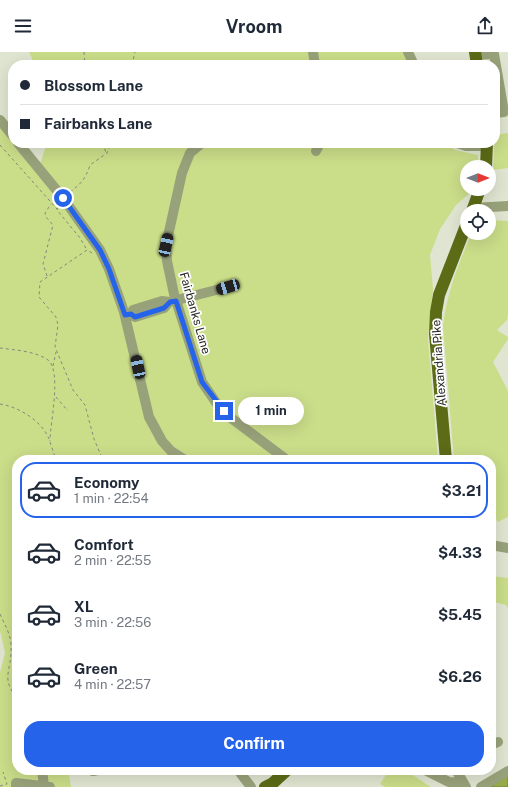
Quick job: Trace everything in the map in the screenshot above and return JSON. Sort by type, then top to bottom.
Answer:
[{"type":"main road","points":[[486,160],[487,148]]},
{"type":"main road","name":"Alexandria Pike","points":[[446,455],[435,334],[436,312],[439,295],[460,240]]},
{"type":"main road","points":[[271,786],[282,775]]},
{"type":"street","points":[[476,57],[495,53]]},
{"type":"street","points":[[500,86],[504,112],[500,112]]},
{"type":"street","points":[[0,120],[8,130]]},
{"type":"street","points":[[22,148],[63,198],[100,250],[128,315],[149,417],[162,441],[178,455]]},
{"type":"street","name":"Fairbanks Lane","points":[[196,148],[190,154],[182,173],[166,245],[173,302],[202,382],[231,418],[280,455]]},
{"type":"street","points":[[496,207],[508,206]]},
{"type":"street","points":[[128,315],[135,317],[164,308],[173,302],[228,287]]},
{"type":"street","points":[[496,546],[508,548]]},
{"type":"street","points":[[481,787],[508,771]]},
{"type":"street","points":[[16,787],[16,783],[47,787],[43,775]]},
{"type":"street","points":[[242,775],[251,787]]},
{"type":"street","points":[[435,775],[449,782],[461,779]]},
{"type":"path","points":[[0,145],[52,203],[80,238],[87,250],[92,253]]},
{"type":"path","points":[[104,148],[106,153]]},
{"type":"path","points":[[57,210],[63,198],[80,185],[87,177],[90,165],[106,153],[108,148]]},
{"type":"path","points":[[47,277],[44,264],[53,225],[46,217],[45,213],[52,203]]},
{"type":"path","points":[[50,441],[50,423],[55,397],[53,367],[58,325],[56,317],[40,297],[40,282],[87,250]]},
{"type":"path","points":[[0,348],[36,355],[48,360],[53,367]]},
{"type":"path","points":[[56,350],[73,390],[85,405],[94,439],[101,455]]},
{"type":"path","points":[[55,397],[68,412]]},
{"type":"path","points":[[0,404],[10,406],[31,418],[46,430],[54,455]]},
{"type":"path","points":[[0,614],[9,633],[12,647],[6,669]]},
{"type":"path","points":[[0,786],[7,784],[3,772]]},
{"type":"shaded area","points":[[29,52],[404,52],[408,60],[33,60]]},
{"type":"shaded area","points":[[0,125],[8,136],[8,148],[18,148],[38,170],[45,148],[453,148],[455,150],[478,155],[478,160],[460,160],[460,196],[466,196],[456,205],[440,229],[430,255],[433,289],[428,339],[438,455],[185,455],[168,442],[140,399],[152,434],[163,447],[173,455],[12,455],[12,775],[69,775],[71,787],[0,787],[0,672],[5,653],[0,631]]},
{"type":"shaded area","points":[[508,133],[508,168],[496,170],[496,160],[494,160],[494,148],[500,148],[500,134]]},
{"type":"shaded area","points":[[496,220],[508,221],[508,315],[507,320],[497,330],[508,337],[508,339],[493,362],[508,391],[508,517],[498,522],[496,519],[496,455],[454,455],[443,326],[450,290],[469,240],[496,240]]},
{"type":"shaded area","points":[[496,577],[508,578],[508,608],[506,605],[496,602]]},
{"type":"shaded area","points":[[508,774],[508,787],[491,787]]},
{"type":"shaded area","points":[[386,775],[413,775],[431,787],[385,787],[380,784]]},
{"type":"route","points":[[63,198],[92,236],[100,250],[116,287],[125,315],[131,314],[135,317],[164,308],[170,302],[176,301],[202,382],[217,404],[224,411]]}]
